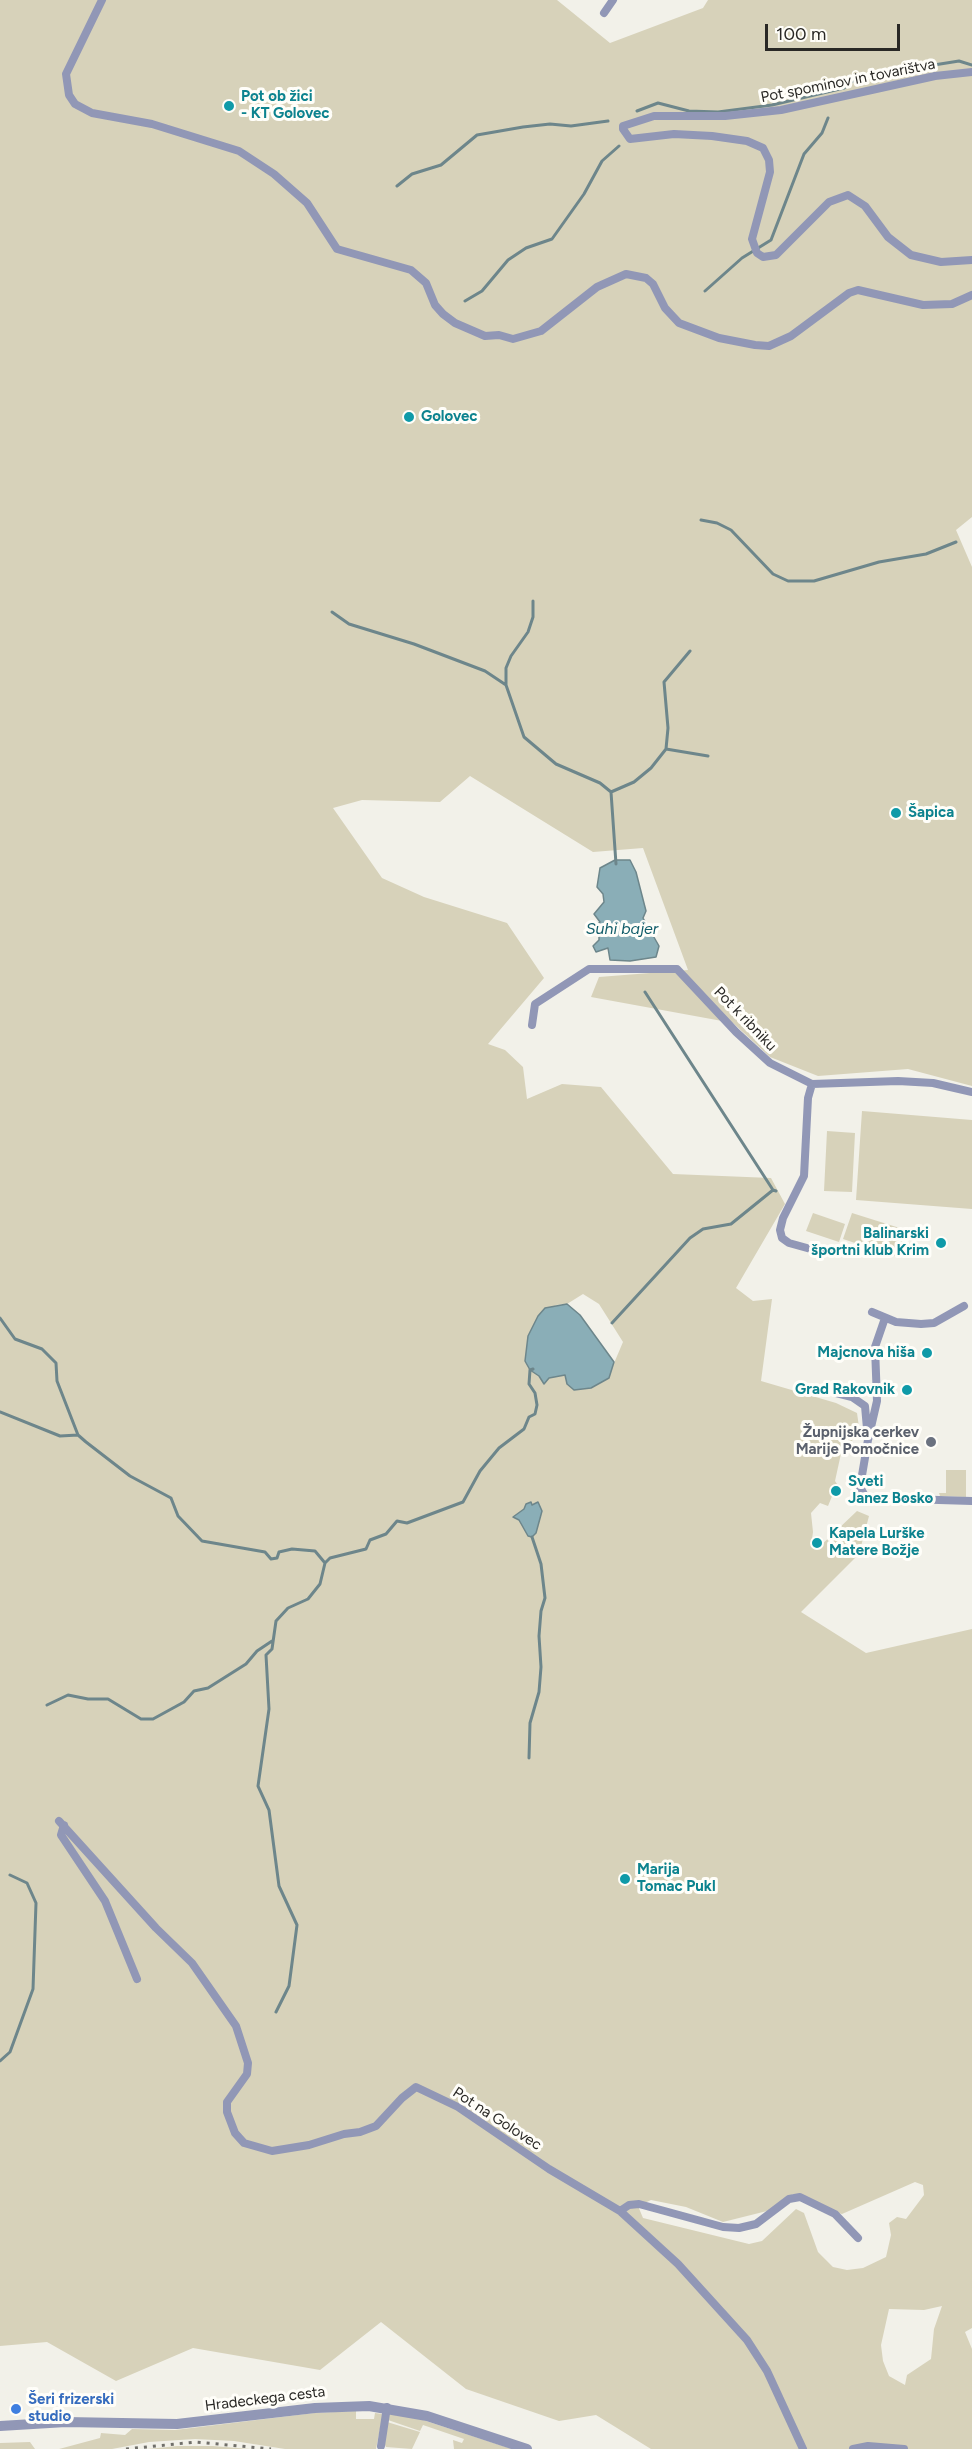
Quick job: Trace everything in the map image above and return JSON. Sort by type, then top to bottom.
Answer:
[{"type":"street","points":[[102,0],[66,74],[69,95],[75,104],[92,113],[152,124],[239,151],[274,174],[307,202],[337,249],[411,270],[426,283],[435,305],[443,314],[455,323],[485,336],[499,335],[513,339],[541,331],[597,287],[626,274],[646,278],[653,284],[665,308],[679,323],[719,338],[769,346],[792,336],[849,293],[858,290],[923,305],[952,304],[972,295]]},
{"type":"street","points":[[604,13],[613,0]]},
{"type":"street","name":"Pot spominov in tovarištva","points":[[972,72],[935,76],[781,110],[725,116],[661,115],[623,126],[624,133],[630,139],[674,134],[712,136],[747,141],[764,148],[769,160],[770,172],[752,239],[757,253],[763,257],[776,255],[829,202],[848,195],[865,206],[888,237],[911,255],[941,262],[972,260]]},
{"type":"street","name":"Pot k ribniku","points":[[531,1024],[535,1004],[589,969],[676,969],[770,1063],[812,1084],[898,1081],[933,1083],[972,1092]]},
{"type":"street","points":[[812,1084],[808,1098],[804,1176],[783,1218],[780,1230],[782,1238],[789,1243],[825,1254]]},
{"type":"street","points":[[872,1312],[909,1324],[934,1323],[964,1306]]},
{"type":"street","points":[[885,1318],[875,1347],[877,1401],[860,1487],[865,1496],[882,1499],[972,1501]]},
{"type":"street","points":[[836,1393],[862,1402],[868,1440]]},
{"type":"street","name":"Pot na Golovec","points":[[137,1978],[105,1901],[64,1842],[61,1835],[62,1823],[156,1928],[192,1963],[236,2026],[248,2063],[247,2074],[227,2102],[227,2112],[235,2133],[244,2143],[272,2151],[360,2132],[376,2126],[402,2098],[416,2087],[458,2107],[549,2169],[620,2211],[678,2264],[747,2340],[767,2371],[803,2449]]},
{"type":"street","points":[[620,2211],[630,2205],[639,2204],[723,2227],[739,2228],[756,2224],[789,2199],[800,2197],[835,2214],[858,2238]]},
{"type":"street","name":"Hradeckega cesta","points":[[0,2426],[66,2422],[170,2425],[326,2407],[387,2407],[441,2420],[527,2449]]},
{"type":"street","points":[[381,2446],[387,2407]]},
{"type":"street","points":[[853,2449],[868,2446],[904,2449]]},
{"type":"shaded area","points":[[0,0],[557,0],[610,43],[703,8],[708,0],[972,0],[972,517],[956,530],[972,567],[972,1086],[908,1069],[818,1076],[770,1057],[733,1023],[591,997],[599,977],[688,970],[643,848],[593,852],[470,776],[440,802],[362,800],[333,808],[382,878],[424,897],[507,923],[544,978],[488,1044],[505,1050],[523,1067],[527,1099],[562,1084],[601,1087],[673,1174],[771,1178],[785,1204],[736,1288],[753,1301],[772,1299],[761,1381],[836,1403],[857,1413],[860,1434],[842,1449],[835,1481],[837,1484],[828,1506],[820,1503],[811,1513],[813,1532],[811,1546],[817,1549],[857,1511],[869,1516],[859,1554],[801,1612],[866,1653],[972,1629],[972,2328],[965,2332],[972,2349],[972,2449],[651,2449],[596,2415],[559,2421],[466,2389],[381,2322],[320,2370],[193,2348],[116,2381],[47,2342],[0,2346]],"holes":[[[583,1294],[599,1304],[623,1342],[609,1375],[591,1388],[565,1375],[549,1378],[539,1376],[525,1361],[528,1336],[532,1330],[556,1305],[567,1304]],[[915,2182],[923,2185],[924,2195],[906,2219],[897,2217],[889,2223],[891,2235],[886,2257],[863,2268],[847,2270],[833,2267],[818,2252],[804,2213],[796,2209],[762,2241],[749,2244],[643,2218],[638,2206],[651,2200],[686,2207],[723,2222],[771,2210],[793,2194],[805,2203],[842,2214]],[[942,2306],[934,2329],[931,2359],[907,2375],[905,2385],[889,2376],[883,2361],[881,2345],[889,2309],[924,2310]]]},
{"type":"shaded area","points":[[862,1111],[972,1120],[972,1209],[856,1200]]},
{"type":"shaded area","points":[[827,1131],[855,1133],[852,1192],[824,1191]]},
{"type":"shaded area","points":[[813,1213],[845,1224],[839,1242],[806,1231]]},
{"type":"shaded area","points":[[852,1213],[906,1230],[897,1257],[843,1239]]},
{"type":"shaded area","points":[[946,1470],[966,1470],[966,1497],[940,1496],[939,1493],[946,1493]]},
{"type":"shaded area","points":[[356,2411],[356,2419],[374,2419],[375,2413],[383,2414],[376,2449],[285,2449],[234,2441],[195,2439],[149,2442],[112,2449],[59,2449],[100,2438],[101,2433],[125,2435],[132,2429],[175,2430],[314,2413]]},
{"type":"shaded area","points":[[389,2414],[420,2419],[512,2449],[454,2449],[453,2440],[462,2443],[464,2439],[423,2425],[420,2431],[388,2420]]},
{"type":"shaded area","points":[[387,2422],[420,2432],[412,2449],[386,2447],[384,2443]]},
{"type":"shaded area","points":[[30,2442],[35,2449],[0,2449],[0,2443]]},
{"type":"shaded area","points":[[213,2446],[250,2449],[148,2449]]},
{"type":"water","name":"Suhi bajer","points":[[615,860],[630,860],[636,872],[646,911],[643,918],[659,946],[656,957],[630,961],[610,960],[608,948],[596,952],[593,946],[599,940],[599,934],[593,929],[600,922],[594,914],[604,902],[603,894],[597,887],[600,868]]},
{"type":"water","points":[[567,1304],[580,1315],[614,1362],[609,1378],[591,1388],[574,1390],[567,1384],[565,1375],[549,1378],[544,1384],[539,1376],[530,1370],[525,1361],[528,1336],[538,1316],[545,1308]]},
{"type":"water","points":[[531,1502],[532,1505],[538,1502],[542,1511],[536,1533],[532,1537],[528,1536],[519,1520],[513,1517]]},
{"type":"waterway","points":[[637,111],[658,103],[689,111],[718,112],[772,105],[844,88],[854,80],[865,76],[959,61],[972,65]]},
{"type":"waterway","points":[[705,291],[742,258],[771,240],[804,154],[822,133],[828,118]]},
{"type":"waterway","points":[[397,186],[412,174],[441,165],[477,135],[550,124],[571,126],[608,121]]},
{"type":"waterway","points":[[465,301],[482,291],[508,260],[526,248],[552,239],[584,194],[602,161],[619,146]]},
{"type":"waterway","points":[[701,520],[717,523],[731,530],[773,574],[788,581],[814,581],[879,562],[926,554],[956,542]]},
{"type":"waterway","points":[[506,685],[506,668],[511,656],[528,632],[533,617],[533,601]]},
{"type":"waterway","points":[[332,612],[349,624],[414,644],[485,671],[506,685],[524,737],[556,764],[600,783],[611,792],[616,864]]},
{"type":"waterway","points":[[611,792],[634,782],[651,768],[666,749],[668,728],[664,682],[690,651]]},
{"type":"waterway","points":[[666,749],[708,756]]},
{"type":"waterway","points":[[645,992],[773,1190]]},
{"type":"waterway","points":[[612,1323],[690,1238],[703,1229],[731,1224],[773,1190],[776,1191]]},
{"type":"waterway","points":[[0,1318],[15,1339],[42,1349],[56,1363],[57,1381],[78,1435],[130,1476],[171,1498],[178,1516],[202,1541],[265,1552],[271,1559],[277,1558],[279,1552],[292,1549],[315,1551],[325,1563],[330,1558],[366,1549],[370,1540],[386,1534],[397,1521],[407,1523],[463,1502],[480,1471],[499,1448],[524,1429],[529,1417],[535,1414],[537,1405],[535,1393],[529,1384],[530,1370],[533,1369]]},
{"type":"waterway","points":[[0,1412],[60,1436],[78,1435]]},
{"type":"waterway","points":[[529,1758],[530,1723],[539,1692],[541,1667],[539,1636],[541,1611],[545,1598],[541,1564],[532,1537]]},
{"type":"waterway","points":[[276,2012],[289,1986],[297,1925],[279,1886],[269,1810],[258,1786],[269,1709],[266,1655],[272,1649],[276,1621],[288,1608],[308,1599],[320,1584],[325,1563]]},
{"type":"waterway","points":[[47,1705],[68,1695],[88,1699],[108,1699],[141,1719],[153,1719],[184,1702],[194,1691],[208,1688],[246,1664],[257,1651],[272,1641]]},
{"type":"waterway","points":[[0,2061],[10,2052],[33,1989],[36,1903],[27,1883],[10,1875]]},
{"type":"railway","points":[[126,2449],[196,2442],[271,2449]]},
{"type":"place","name":"Pot ob žici - KT Golovec","points":[[229,106]]},
{"type":"place","name":"Golovec","points":[[409,417]]},
{"type":"place","name":"Šapica","points":[[896,813]]},
{"type":"place","name":"Balinarski športni klub Krim","points":[[941,1243]]},
{"type":"place","name":"Majcnova hiša","points":[[927,1353]]},
{"type":"place","name":"Grad Rakovnik","points":[[907,1390]]},
{"type":"place","name":"Župnijska cerkev Marije Pomočnice","points":[[931,1442]]},
{"type":"place","name":"Sveti Janez Bosko","points":[[836,1491]]},
{"type":"place","name":"Kapela Lurške Matere Božje","points":[[817,1543]]},
{"type":"place","name":"Marija Tomac Pukl","points":[[625,1879]]},
{"type":"place","name":"Šeri frizerski studio","points":[[16,2409]]}]
